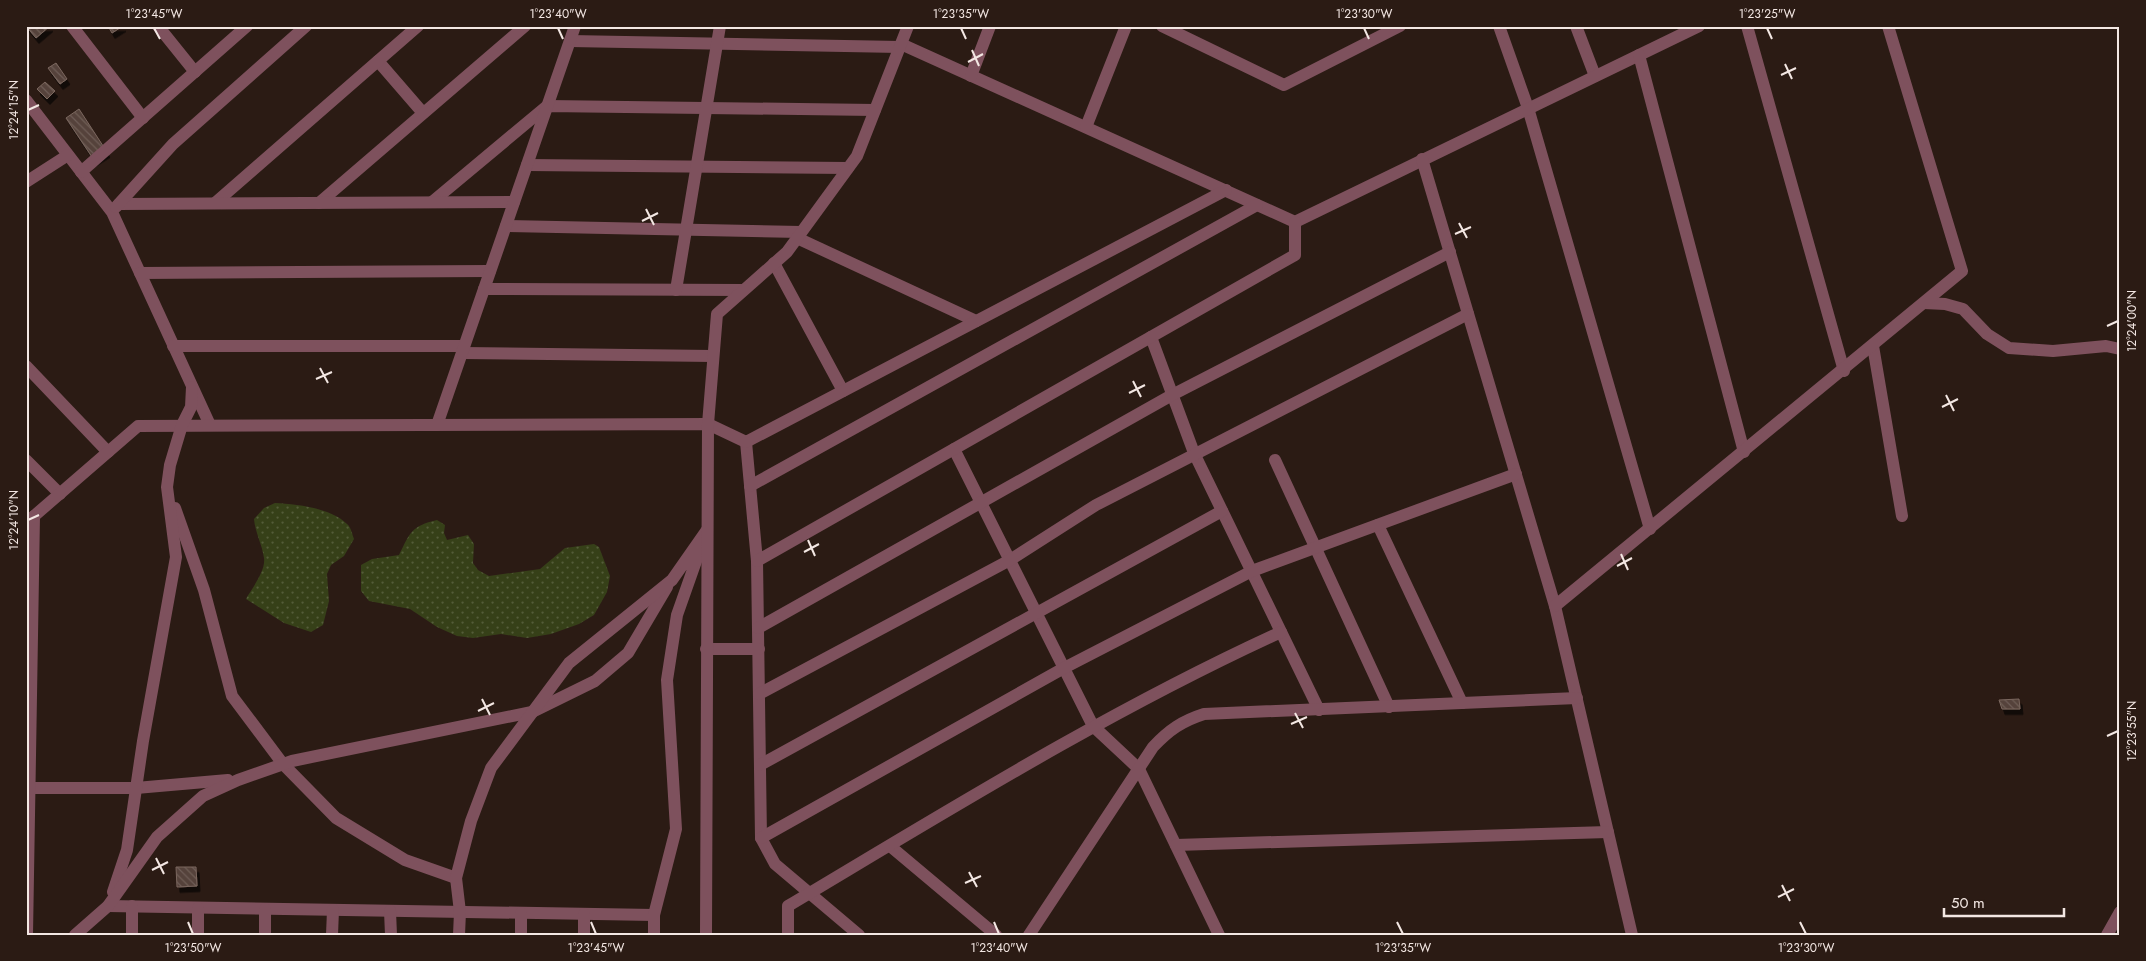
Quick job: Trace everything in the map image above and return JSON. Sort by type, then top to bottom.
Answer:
[{"type":"street","points":[[72,26],[143,118]]},
{"type":"street","points":[[158,26],[195,72]]},
{"type":"street","points":[[115,208],[173,144],[306,26]]},
{"type":"street","points":[[216,203],[418,26]]},
{"type":"street","points":[[319,203],[525,26]]},
{"type":"street","points":[[437,425],[575,26]]},
{"type":"street","points":[[676,290],[720,26]]},
{"type":"street","points":[[706,935],[708,424],[717,314],[787,252],[857,156],[908,26]]},
{"type":"street","points":[[971,76],[990,26]]},
{"type":"street","points":[[1086,127],[1126,26]]},
{"type":"street","points":[[1162,26],[1284,85],[1400,26]]},
{"type":"street","points":[[1499,26],[1528,108],[1650,529]]},
{"type":"street","points":[[1576,26],[1594,76]]},
{"type":"street","points":[[1295,222],[1699,26]]},
{"type":"street","points":[[1747,26],[1844,371]]},
{"type":"street","points":[[1556,606],[1844,371],[1962,271],[1888,26]]},
{"type":"street","points":[[81,172],[195,72],[241,28]]},
{"type":"street","points":[[570,41],[900,46],[1086,127],[1295,222]]},
{"type":"street","points":[[1639,55],[1744,452]]},
{"type":"street","points":[[378,61],[423,113]]},
{"type":"street","points":[[28,105],[81,172],[115,208],[140,273],[210,425]]},
{"type":"street","points":[[432,202],[547,106],[875,110]]},
{"type":"street","points":[[26,182],[68,155]]},
{"type":"street","points":[[1422,160],[1556,606],[1632,935]]},
{"type":"street","points":[[527,165],[848,168]]},
{"type":"street","points":[[746,442],[1226,190]]},
{"type":"street","points":[[115,208],[216,203],[514,202]]},
{"type":"street","points":[[750,486],[1257,205]]},
{"type":"street","points":[[757,561],[1295,255],[1295,222]]},
{"type":"street","points":[[506,226],[686,230],[799,235],[976,322]]},
{"type":"street","points":[[758,628],[982,504],[1172,395],[1450,252]]},
{"type":"street","points":[[774,263],[843,391]]},
{"type":"street","points":[[140,273],[490,270]]},
{"type":"street","points":[[484,289],[743,290]]},
{"type":"street","points":[[1924,303],[1945,304],[1963,309],[1987,334],[2008,348],[2054,351],[2106,346],[2120,349]]},
{"type":"street","points":[[759,694],[1010,560],[1096,505],[1468,314]]},
{"type":"street","points":[[1151,337],[1194,453],[1319,710]]},
{"type":"street","points":[[173,346],[463,349],[713,356]]},
{"type":"street","points":[[1873,346],[1902,516]]},
{"type":"street","points":[[26,366],[108,452]]},
{"type":"street","points":[[108,906],[127,850],[176,556],[167,487],[170,465],[182,425],[191,408],[192,387]]},
{"type":"street","points":[[27,935],[30,520],[138,426],[708,424],[746,442]]},
{"type":"street","points":[[746,442],[757,561],[761,838],[775,864],[853,932]]},
{"type":"street","points":[[954,449],[1093,726],[1139,769],[1219,935]]},
{"type":"street","points":[[26,460],[60,494]]},
{"type":"street","points":[[1275,460],[1389,706]]},
{"type":"street","points":[[761,838],[1064,668],[1252,571],[1516,474]]},
{"type":"street","points":[[167,487],[204,590],[232,696],[283,764],[336,818],[405,860],[456,878]]},
{"type":"street","points":[[760,765],[1222,511]]},
{"type":"street","points":[[1378,525],[1462,703]]},
{"type":"street","points":[[76,935],[108,906],[157,837],[203,796],[238,780],[283,764],[532,712],[595,681],[628,653],[672,580],[707,530]]},
{"type":"street","points":[[654,935],[654,916],[676,829],[667,680],[677,616],[707,530]]},
{"type":"street","points":[[459,935],[460,912],[456,878],[471,821],[491,768],[569,663],[672,580]]},
{"type":"street","points":[[788,935],[788,906],[1093,726],[1201,669],[1281,632]]},
{"type":"street","points":[[706,649],[758,650]]},
{"type":"street","points":[[1029,935],[1154,747],[1168,731],[1186,720],[1204,714],[1577,698]]},
{"type":"street","points":[[28,788],[136,788],[238,780]]},
{"type":"street","points":[[1176,845],[1608,832]]},
{"type":"street","points":[[890,846],[996,935]]},
{"type":"street","points":[[108,906],[654,916]]},
{"type":"street","points":[[132,906],[132,935]]},
{"type":"street","points":[[198,908],[198,935]]},
{"type":"street","points":[[265,908],[265,935]]},
{"type":"street","points":[[332,935],[333,910]]},
{"type":"street","points":[[390,911],[391,935]]},
{"type":"street","points":[[2107,935],[2120,912]]},
{"type":"street","points":[[520,935],[521,913]]},
{"type":"street","points":[[584,914],[584,935]]},
{"type":"green space","points":[[275,503],[293,504],[332,514],[348,525],[354,539],[344,556],[331,565],[327,574],[329,601],[323,625],[311,632],[284,623],[246,599],[261,574],[264,563],[254,519],[264,508]]},
{"type":"green space","points":[[437,520],[445,525],[444,533],[447,540],[468,535],[474,544],[473,563],[478,570],[489,576],[540,569],[565,548],[594,544],[599,547],[610,576],[607,592],[594,615],[579,624],[551,634],[527,638],[501,634],[473,638],[457,636],[437,627],[410,609],[369,601],[361,591],[361,565],[372,559],[399,555],[409,536],[416,528]]},
{"type":"building","points":[[26,26],[50,26],[36,38]]},
{"type":"building","points":[[108,26],[123,26],[112,33]]},
{"type":"building","points":[[56,63],[67,79],[60,84],[48,68]]},
{"type":"building","points":[[45,82],[55,91],[47,99],[37,89]]},
{"type":"building","points":[[79,109],[107,152],[94,160],[66,118]]},
{"type":"building","points":[[2019,699],[2020,709],[2002,709],[1999,700]]},
{"type":"building","points":[[176,867],[196,867],[197,886],[177,887]]}]
